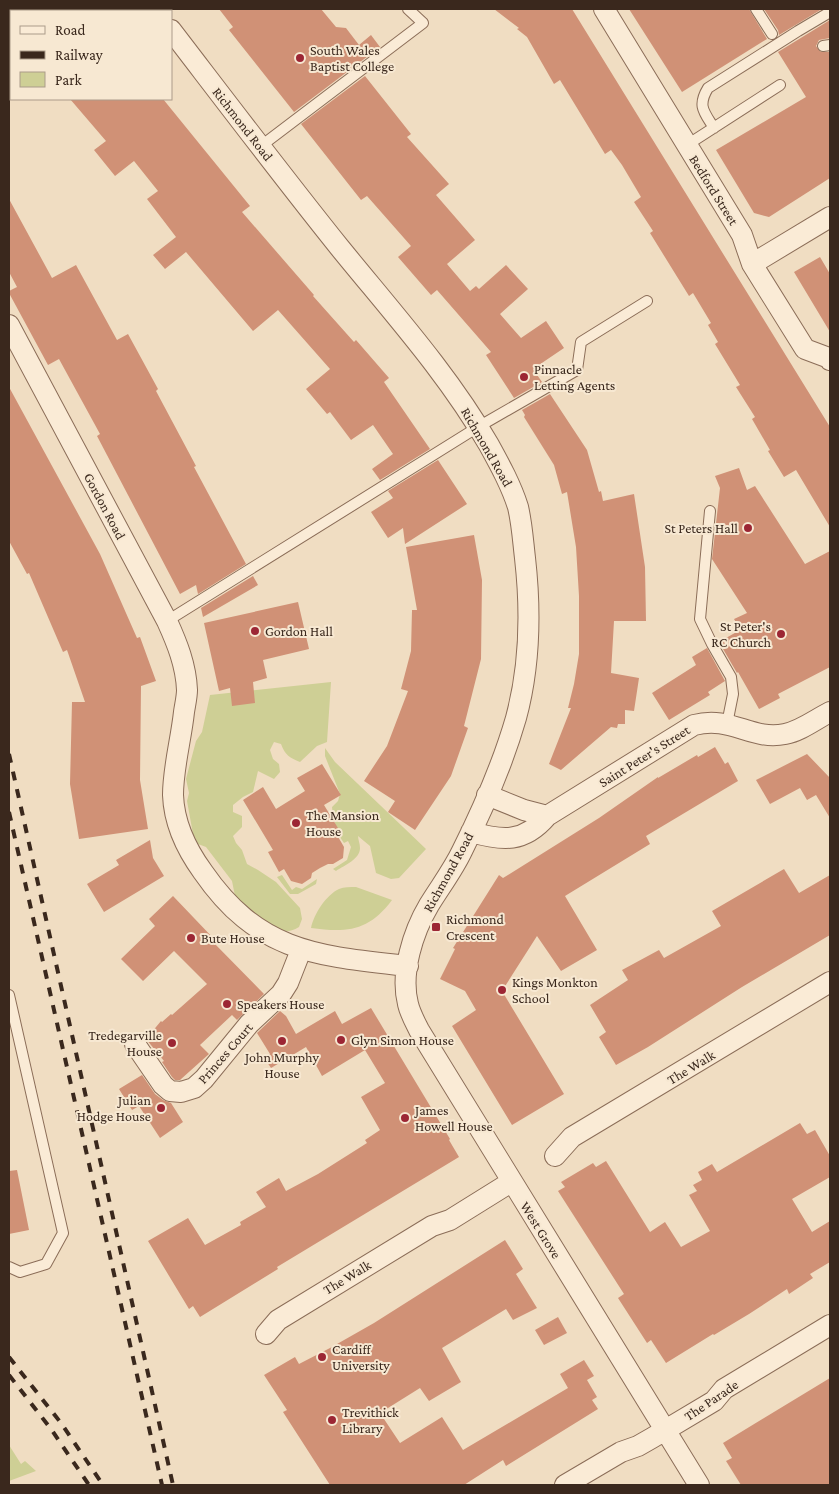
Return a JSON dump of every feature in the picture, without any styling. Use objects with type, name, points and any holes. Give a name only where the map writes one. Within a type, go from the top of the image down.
[{"type":"street","name":"Bedford Street","points":[[604,9],[742,235],[752,264],[805,349],[830,360]]},
{"type":"street","name":"Richmond Road","points":[[172,31],[315,216],[441,373],[478,427],[510,483],[518,509],[528,584],[528,644],[524,678],[516,717],[487,796],[471,832],[461,853],[422,917],[408,966]]},
{"type":"street","points":[[752,264],[830,217]]},
{"type":"street","name":"Gordon Road","points":[[9,325],[167,621],[181,656],[187,692],[173,797],[175,813],[187,847],[210,882],[224,900],[237,912],[276,940],[301,950]]},
{"type":"street","name":"Saint Peter's Street","points":[[471,832],[498,839],[527,833],[538,826],[547,816],[694,725],[704,722],[727,724],[757,734],[771,736],[795,731],[830,712]]},
{"type":"street","points":[[487,796],[524,810],[547,816]]},
{"type":"street","points":[[301,950],[408,966]]},
{"type":"street","name":"Princes Court","points":[[135,1044],[163,1085],[170,1091],[181,1092],[194,1088],[204,1079],[249,1024],[281,994],[288,983],[301,950]]},
{"type":"street","name":"West Grove","points":[[408,966],[406,990],[407,1002],[412,1016],[511,1182],[699,1485]]},
{"type":"street","name":"The Walk","points":[[555,1156],[572,1137],[830,982]]},
{"type":"street","name":"The Walk","points":[[266,1334],[278,1320],[432,1226],[450,1220],[511,1182]]},
{"type":"street","name":"The Parade","points":[[565,1485],[621,1452],[638,1446],[665,1430],[714,1400],[724,1389],[830,1325]]},
{"type":"lane","points":[[261,146],[423,23],[408,9]]},
{"type":"lane","points":[[756,9],[772,34]]},
{"type":"lane","points":[[714,128],[702,105],[702,99],[708,88],[830,12]]},
{"type":"lane","points":[[687,146],[780,85]]},
{"type":"lane","points":[[167,621],[478,427],[577,370],[581,342],[647,301]]},
{"type":"lane","points":[[710,511],[700,619],[731,677],[733,694],[727,724]]},
{"type":"lane","points":[[9,995],[63,1233],[46,1264],[20,1272],[9,1267]]},
{"type":"green space","points":[[331,682],[327,742],[317,746],[300,762],[288,756],[281,744],[274,742],[270,750],[273,759],[279,764],[280,772],[274,779],[258,771],[253,792],[233,805],[233,812],[242,816],[242,827],[233,836],[242,850],[247,864],[276,882],[300,908],[302,919],[299,927],[290,931],[282,931],[265,925],[236,901],[232,881],[206,847],[198,844],[193,834],[187,801],[189,793],[186,779],[196,741],[202,732],[210,695]]},
{"type":"green space","points":[[325,748],[335,762],[426,849],[399,878],[391,879],[376,873],[370,846],[358,836],[360,848],[358,855],[336,871],[333,869],[347,860],[351,847],[348,841],[344,843],[342,840],[334,821],[332,807],[338,801],[340,794],[325,756]]},
{"type":"green space","points":[[282,875],[292,890],[296,887],[302,889],[317,879],[316,884],[298,894],[290,894],[277,877]]},
{"type":"green space","points":[[356,887],[392,900],[375,918],[366,924],[346,930],[311,928],[325,900],[341,888]]},
{"type":"green space","points":[[9,1445],[21,1464],[25,1461],[36,1471],[9,1481]]},
{"type":"building","name":"South Wales Baptist College","points":[[219,9],[321,9],[336,27],[346,28],[359,45],[371,35],[380,47],[294,112],[229,30],[233,27]]},
{"type":"building","points":[[494,9],[572,9],[830,427],[830,527],[796,470],[784,477],[768,451],[770,450],[752,419],[755,417],[736,387],[740,385],[715,344],[718,342],[708,325],[711,323],[693,293],[689,296],[650,233],[653,231],[634,202],[641,197],[622,165],[611,150],[605,154],[560,80],[554,84],[527,37],[517,29],[519,28]]},
{"type":"building","points":[[629,9],[749,9],[767,39],[682,92]]},
{"type":"building","points":[[764,9],[822,9],[779,35],[778,30]]},
{"type":"building","points":[[830,20],[830,38],[819,40],[816,46],[821,52],[830,52],[830,178],[769,217],[754,213],[716,150],[806,97],[778,52]]},
{"type":"building","points":[[365,76],[411,134],[407,137],[449,184],[436,195],[475,240],[447,264],[470,291],[476,286],[479,289],[506,265],[528,289],[500,314],[521,338],[546,321],[564,348],[533,369],[542,382],[514,398],[486,355],[491,352],[437,290],[431,295],[398,257],[411,246],[367,196],[361,200],[301,124]]},
{"type":"building","points":[[71,100],[164,100],[250,206],[242,212],[313,296],[354,342],[356,340],[389,378],[384,382],[430,449],[380,480],[372,469],[393,454],[373,425],[351,440],[330,412],[327,414],[306,389],[330,369],[278,310],[253,331],[186,252],[165,269],[153,255],[176,237],[147,199],[158,191],[134,161],[115,176],[94,150],[106,141]]},
{"type":"building","points":[[9,199],[52,278],[76,265],[117,340],[128,334],[158,389],[156,391],[196,466],[194,467],[246,564],[198,594],[196,585],[180,594],[97,436],[100,434],[59,359],[48,365],[9,293],[9,291],[17,287],[9,272]]},
{"type":"building","points":[[820,257],[830,274],[830,332],[794,272]]},
{"type":"building","points":[[9,387],[100,554],[137,638],[140,637],[156,681],[141,686],[140,780],[148,829],[79,839],[70,784],[72,702],[85,702],[67,650],[63,652],[29,573],[27,574],[9,541]]},
{"type":"building","points":[[550,394],[587,450],[603,501],[634,494],[645,567],[646,621],[614,621],[611,673],[639,678],[634,711],[625,710],[625,724],[618,724],[617,728],[611,727],[561,770],[549,764],[571,708],[568,708],[579,654],[579,596],[576,547],[567,492],[562,494],[554,465],[524,417],[525,415],[522,410]]},
{"type":"building","points":[[438,460],[467,504],[405,544],[403,528],[388,538],[371,512],[393,498],[388,491]]},
{"type":"building","points":[[739,468],[747,490],[755,486],[805,564],[830,551],[830,667],[778,694],[780,698],[759,709],[719,642],[740,630],[734,619],[747,613],[712,559],[720,488],[715,476]]},
{"type":"building","points":[[474,535],[482,580],[481,659],[464,726],[468,728],[451,776],[415,830],[388,812],[395,801],[364,781],[387,746],[408,691],[401,689],[411,651],[412,610],[417,610],[406,547]]},
{"type":"building","points":[[253,576],[258,585],[203,617],[201,608]]},
{"type":"building","name":"Gordon Hall","points":[[298,602],[309,649],[263,660],[267,678],[253,682],[255,703],[232,706],[230,688],[219,691],[204,623]]},
{"type":"building","points":[[707,648],[725,681],[708,692],[710,695],[669,720],[652,693],[696,665],[692,657]]},
{"type":"building","points":[[715,747],[725,764],[728,762],[738,781],[646,836],[650,844],[565,896],[597,950],[561,971],[537,936],[502,991],[564,1094],[512,1125],[452,1026],[476,1010],[465,991],[440,979],[455,949],[453,948],[499,875],[503,878],[599,818],[658,777]]},
{"type":"building","points":[[807,754],[830,778],[830,818],[816,795],[807,800],[800,788],[770,804],[756,780]]},
{"type":"building","name":"The Mansion House","points":[[322,764],[341,795],[324,805],[341,833],[337,835],[344,847],[343,858],[312,873],[311,878],[302,884],[291,881],[284,869],[279,872],[268,852],[273,850],[243,800],[263,787],[276,809],[305,791],[297,778]]},
{"type":"building","points":[[150,840],[153,858],[164,876],[104,912],[87,884],[119,865],[116,860]]},
{"type":"building","points":[[784,869],[799,893],[830,875],[830,935],[616,1065],[599,1037],[606,1032],[590,1005],[628,980],[622,970],[659,950],[664,958],[721,926],[712,911]]},
{"type":"building","points":[[173,896],[215,940],[213,942],[264,994],[237,1020],[232,1015],[200,1045],[209,1054],[180,1080],[175,1080],[172,1077],[162,1062],[164,1061],[146,1039],[161,1021],[172,1015],[207,984],[174,951],[143,981],[121,959],[155,926],[149,919]]},
{"type":"building","points":[[371,1008],[459,1157],[277,1267],[278,1269],[200,1317],[193,1306],[189,1309],[148,1241],[188,1218],[205,1245],[241,1225],[240,1222],[266,1207],[256,1192],[279,1178],[286,1191],[318,1174],[367,1143],[365,1140],[380,1130],[361,1097],[385,1083],[365,1050],[322,1076],[306,1047],[271,1068],[265,1059],[270,1054],[257,1033],[280,1011],[286,1016],[296,1034],[335,1011],[342,1024]]},
{"type":"building","name":"Julian Hodge House","points":[[142,1075],[155,1094],[171,1103],[183,1122],[160,1138],[139,1106],[132,1110],[119,1089]]},
{"type":"building","points":[[800,1123],[807,1134],[815,1130],[830,1156],[830,1177],[792,1199],[812,1232],[830,1221],[830,1262],[810,1274],[813,1278],[789,1294],[787,1289],[749,1314],[666,1363],[651,1340],[647,1343],[618,1298],[624,1294],[558,1191],[565,1187],[561,1182],[593,1163],[596,1167],[606,1161],[650,1232],[665,1222],[681,1247],[710,1231],[689,1195],[697,1191],[693,1185],[702,1180],[698,1172],[712,1164],[717,1172]]},
{"type":"building","points":[[17,1170],[29,1230],[9,1234],[9,1171]]},
{"type":"building","points":[[505,1240],[523,1269],[516,1274],[537,1308],[513,1320],[506,1309],[442,1348],[461,1382],[429,1401],[420,1388],[380,1413],[400,1443],[442,1417],[463,1450],[568,1388],[560,1374],[584,1360],[594,1376],[587,1380],[597,1397],[592,1400],[598,1409],[506,1466],[503,1460],[464,1485],[330,1485],[283,1412],[287,1410],[264,1375],[295,1357],[299,1364],[330,1348],[374,1323]]},
{"type":"building","points":[[558,1317],[567,1333],[544,1345],[535,1330]]},
{"type":"building","points":[[830,1378],[830,1485],[741,1485],[726,1461],[732,1458],[723,1443]]},
{"type":"railway","points":[[9,754],[173,1485]]},
{"type":"railway","points":[[9,812],[162,1485]]},
{"type":"railway","points":[[9,1357],[61,1423],[103,1485]]},
{"type":"railway","points":[[9,1375],[51,1429],[89,1485]]},
{"type":"place","name":"South Wales Baptist College","points":[[300,58]]},
{"type":"place","name":"Pinnacle Letting Agents","points":[[524,377]]},
{"type":"place","name":"St Peters Hall","points":[[748,528]]},
{"type":"place","name":"Gordon Hall","points":[[255,631]]},
{"type":"place","name":"St Peter's RC Church","points":[[781,634]]},
{"type":"place","name":"The Mansion House","points":[[296,823]]},
{"type":"place","name":"Richmond Crescent","points":[[436,927]]},
{"type":"place","name":"Bute House","points":[[191,938]]},
{"type":"place","name":"Kings Monkton School","points":[[502,990]]},
{"type":"place","name":"Speakers House","points":[[227,1004]]},
{"type":"place","name":"Glyn Simon House","points":[[341,1040]]},
{"type":"place","name":"John Murphy House","points":[[282,1041]]},
{"type":"place","name":"Tredegarville House","points":[[172,1043]]},
{"type":"place","name":"Julian Hodge House","points":[[161,1108]]},
{"type":"place","name":"James Howell House","points":[[405,1118]]},
{"type":"place","name":"Cardiff University","points":[[322,1357]]},
{"type":"place","name":"Trevithick Library","points":[[332,1420]]}]
